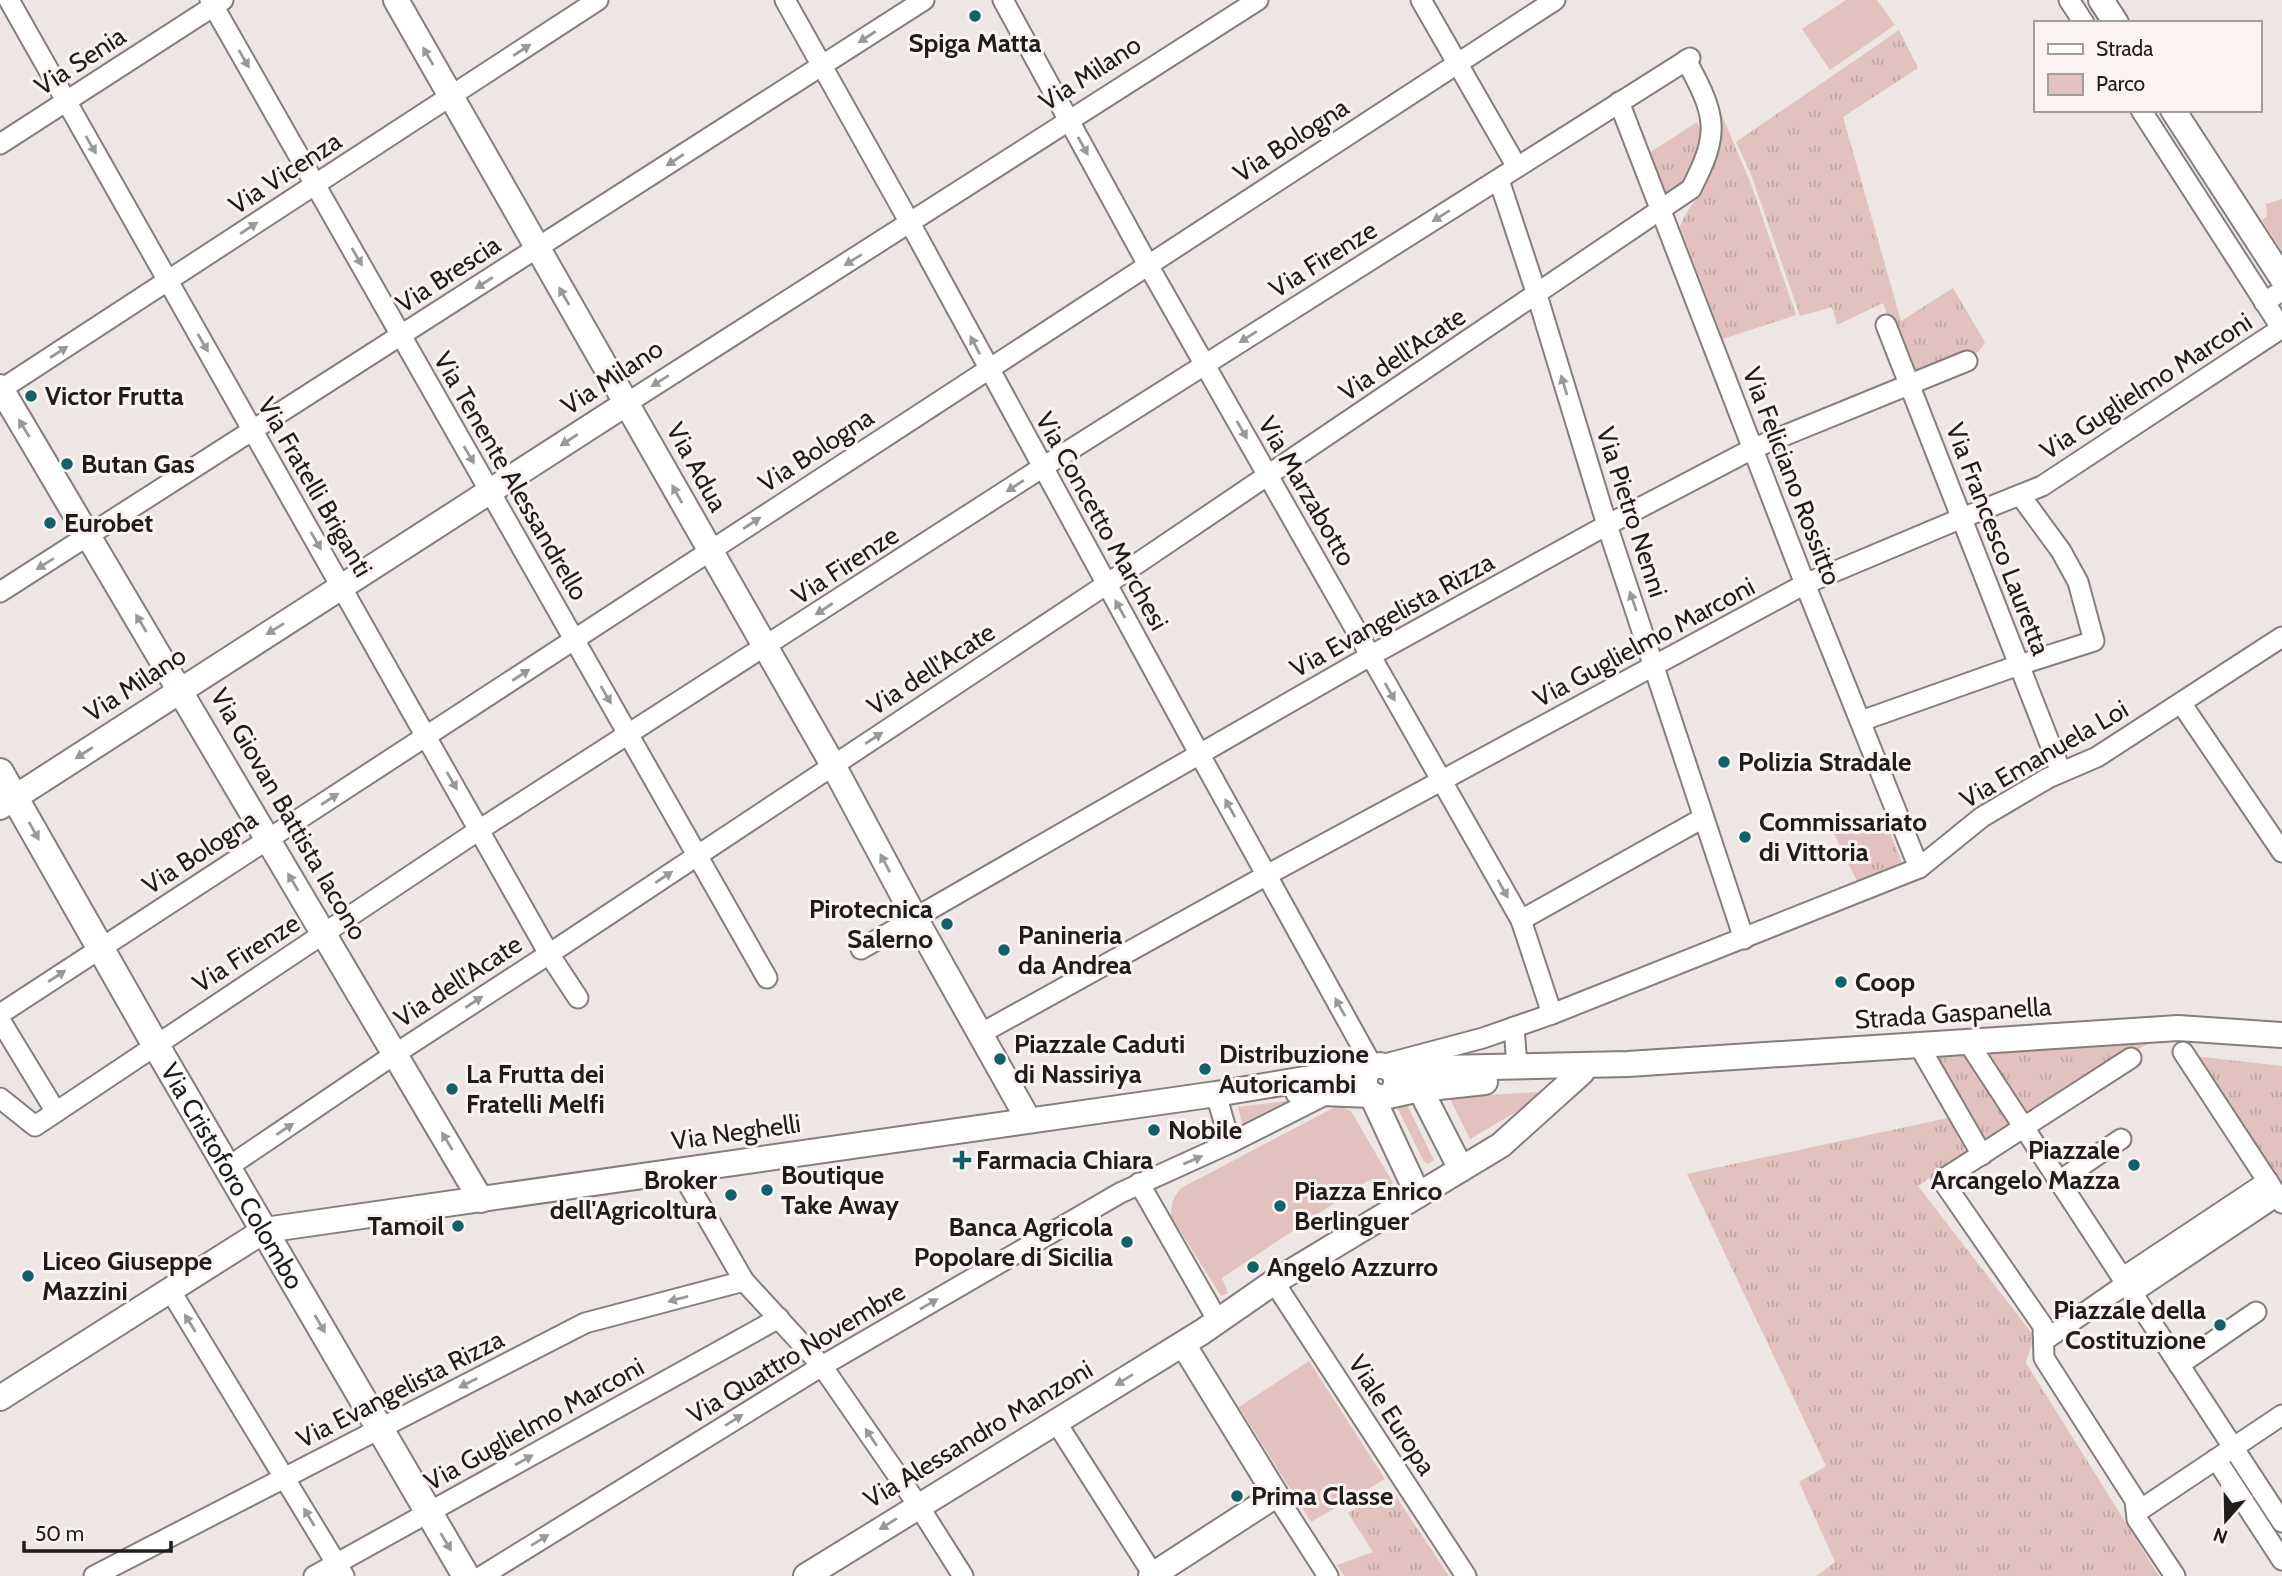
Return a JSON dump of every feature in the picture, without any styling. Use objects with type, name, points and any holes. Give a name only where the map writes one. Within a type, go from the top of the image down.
[{"type":"main road","name":"Via Cristoforo Colombo","points":[[0,772],[8,803],[99,948],[466,1576]]},
{"type":"street","name":"Via Fratelli Briganti","points":[[9,0],[549,954],[578,998]]},
{"type":"street","name":"Via Adua","points":[[397,0],[833,765],[1028,1119]]},
{"type":"street","name":"Via Vicenza","points":[[0,388],[598,0]]},
{"type":"street","name":"Via Concetto Marchesi","points":[[785,0],[1381,1079]]},
{"type":"street","name":"Via Brescia","points":[[0,592],[924,0]]},
{"type":"street","name":"Via Marzabotto","points":[[1003,0],[1204,365],[1521,920],[1552,1014]]},
{"type":"street","name":"Via Milano","points":[[8,803],[180,689],[1258,0]]},
{"type":"street","points":[[1421,0],[1517,167]]},
{"type":"street","name":"Via Bologna","points":[[0,1014],[1555,0]]},
{"type":"street","points":[[2069,0],[2083,21]]},
{"type":"street","points":[[2101,0],[2115,21]]},
{"type":"street","name":"Via Senia","points":[[0,144],[216,2]]},
{"type":"street","name":"Via Tenente Alessandrello","points":[[216,2],[315,184],[767,978]]},
{"type":"street","name":"Via Firenze","points":[[0,1098],[35,1126],[479,830],[1043,467],[1688,59]]},
{"type":"street","name":"Via dell'Acate","points":[[228,1167],[1107,584],[1661,212],[1691,189],[1707,158],[1712,123],[1705,95],[1688,59]]},
{"type":"street","name":"Via Feliciano Rossitto","points":[[1619,102],[1805,584],[1919,868]]},
{"type":"street","points":[[2142,112],[2282,328]]},
{"type":"street","points":[[2174,112],[2282,278]]},
{"type":"street","name":"Via Pietro Nenni","points":[[1499,180],[1607,525],[1744,939]]},
{"type":"street","points":[[2264,302],[2282,291]]},
{"type":"street","name":"Via Francesco Lauretta","points":[[1886,325],[2061,772]]},
{"type":"street","name":"Via Guglielmo Marconi","points":[[979,1034],[1805,584],[2042,486],[2282,328]]},
{"type":"street","name":"Via Evangelista Rizza","points":[[861,949],[1370,656],[1607,525],[1754,448],[1967,361]]},
{"type":"street","name":"Via Giovan Battista Iacono","points":[[0,388],[481,1200]]},
{"type":"street","points":[[1861,721],[2094,641],[2078,582],[2061,551],[2020,495]]},
{"type":"street","name":"Via Emanuela Loi","points":[[1381,1079],[1744,939],[1919,868],[1982,817],[2061,772],[2097,757],[2282,637]]},
{"type":"street","points":[[2181,703],[2282,852]]},
{"type":"street","points":[[1521,920],[1703,818]]},
{"type":"street","points":[[0,1020],[56,1112]]},
{"type":"street","points":[[1514,1027],[1517,1067]]},
{"type":"street","name":"Strada Gaspanella","points":[[1381,1079],[1517,1067],[1628,1064],[2178,1027],[2282,1035]]},
{"type":"street","points":[[1968,1042],[2230,1442],[2279,1511]]},
{"type":"street","points":[[1918,1044],[1982,1155]]},
{"type":"street","points":[[2045,1340],[2127,1285],[2276,1193],[2183,1052]]},
{"type":"street","points":[[2131,1058],[1942,1180],[2043,1326],[2044,1358],[2135,1500],[2137,1519],[2175,1576]]},
{"type":"street","name":"Strada Gaspanella","points":[[1381,1079],[1420,1088],[1582,1072],[1628,1064]]},
{"type":"street","name":"Via Alessandro Manzoni","points":[[806,1576],[1182,1344],[1274,1282],[1501,1145],[1582,1072]]},
{"type":"street","points":[[1216,1094],[1330,1093],[1381,1079]]},
{"type":"street","points":[[1216,1094],[1381,1079]]},
{"type":"street","points":[[1381,1079],[1419,1195]]},
{"type":"street","points":[[1420,1088],[1461,1169]]},
{"type":"street","name":"Via Quattro Novembre","points":[[482,1576],[822,1366],[1139,1183],[1230,1143],[1330,1093]]},
{"type":"street","points":[[1216,1094],[1230,1143]]},
{"type":"street","name":"Via Neghelli","points":[[265,1230],[1216,1094]]},
{"type":"street","points":[[2059,1181],[2121,1139]]},
{"type":"street","points":[[680,1170],[744,1282],[822,1366],[918,1505],[963,1576]]},
{"type":"street","points":[[1139,1183],[1218,1321]]},
{"type":"street","points":[[0,1398],[265,1230]]},
{"type":"street","name":"Via Evangelista Rizza","points":[[93,1576],[585,1323],[744,1282]]},
{"type":"street","name":"Viale Europa","points":[[1274,1282],[1466,1576]]},
{"type":"street","points":[[170,1290],[340,1570]]},
{"type":"street","points":[[2179,1364],[2256,1311]]},
{"type":"street","name":"Via Guglielmo Marconi","points":[[314,1576],[340,1570],[428,1512],[779,1318]]},
{"type":"street","points":[[1182,1344],[1328,1576]]},
{"type":"street","points":[[2137,1512],[2216,1459],[2230,1442],[2282,1399]]},
{"type":"street","points":[[2230,1442],[2282,1415]]},
{"type":"street","points":[[1056,1422],[1153,1576],[1276,1494]]},
{"type":"street","points":[[2216,1459],[2282,1560]]},
{"type":"green space","points":[[1846,0],[1877,0],[1895,25],[1830,70],[1802,29]]},
{"type":"green space","points":[[1899,30],[1918,68],[1843,117],[1901,321],[1953,288],[1985,342],[1973,356],[1964,361],[1912,380],[1883,303],[1837,325],[1832,307],[1800,316],[1751,174],[1736,142]]},
{"type":"green space","points":[[1715,99],[1751,184],[1796,315],[1723,339],[1680,227],[1706,185],[1714,164],[1717,132]]},
{"type":"green space","points":[[1697,122],[1703,134],[1703,144],[1678,195],[1669,198],[1661,189],[1651,152]]},
{"type":"green space","points":[[2282,199],[2282,251],[2262,220],[2267,216],[2266,204]]},
{"type":"green space","points":[[1882,814],[1902,862],[1857,881],[1834,834]]},
{"type":"green space","points":[[2161,1035],[1982,1150],[1924,1048]]},
{"type":"green space","points":[[2194,1056],[2282,1066],[2282,1189]]},
{"type":"green space","points":[[1541,1092],[1521,1109],[1470,1139],[1449,1097]]},
{"type":"green space","points":[[1293,1100],[1243,1127],[1238,1107]]},
{"type":"green space","points":[[1402,1102],[1407,1105],[1434,1160],[1428,1164],[1424,1162],[1396,1105]]},
{"type":"green space","points":[[1339,1105],[1351,1111],[1393,1183],[1378,1192],[1369,1180],[1222,1278],[1228,1293],[1221,1296],[1171,1216],[1176,1195],[1181,1188]]},
{"type":"green space","points":[[1948,1118],[1966,1152],[1918,1186],[2034,1336],[2026,1363],[2159,1576],[1816,1576],[1835,1562],[1799,1482],[1826,1466],[1687,1174]]},
{"type":"green space","points":[[1309,1361],[1385,1479],[1311,1522],[1239,1407]]},
{"type":"green space","points":[[1391,1489],[1449,1576],[1344,1576],[1337,1565],[1373,1552],[1348,1513]]},
{"type":"place","name":"Spiga Matta","points":[[975,16]]},
{"type":"place","name":"Victor Frutta","points":[[31,396]]},
{"type":"place","name":"Butan Gas","points":[[67,464]]},
{"type":"place","name":"Eurobet","points":[[50,523]]},
{"type":"place","name":"Polizia Stradale","points":[[1724,762]]},
{"type":"place","name":"Commissariato di Vittoria","points":[[1745,837]]},
{"type":"place","name":"Pirotecnica Salerno","points":[[947,924]]},
{"type":"place","name":"Panineria da Andrea","points":[[1004,950]]},
{"type":"place","name":"Coop","points":[[1841,982]]},
{"type":"place","name":"Piazzale Caduti di Nassiriya","points":[[1000,1059]]},
{"type":"place","name":"Distribuzione Autoricambi","points":[[1205,1069]]},
{"type":"place","name":"La Frutta dei Fratelli Melfi","points":[[452,1089]]},
{"type":"place","name":"Nobile","points":[[1154,1130]]},
{"type":"place","name":"Farmacia Chiara","points":[[962,1160]]},
{"type":"place","name":"Piazzale Arcangelo Mazza","points":[[2134,1165]]},
{"type":"place","name":"Boutique Take Away","points":[[767,1190]]},
{"type":"place","name":"Broker dell'Agricoltura","points":[[731,1195]]},
{"type":"place","name":"Piazza Enrico Berlinguer","points":[[1280,1206]]},
{"type":"place","name":"Tamoil","points":[[458,1226]]},
{"type":"place","name":"Banca Agricola Popolare di Sicilia","points":[[1127,1242]]},
{"type":"place","name":"Angelo Azzurro","points":[[1253,1267]]},
{"type":"place","name":"Liceo Giuseppe Mazzini","points":[[28,1276]]},
{"type":"place","name":"Piazzale della Costituzione","points":[[2220,1325]]},
{"type":"place","name":"Prima Classe","points":[[1237,1496]]}]
